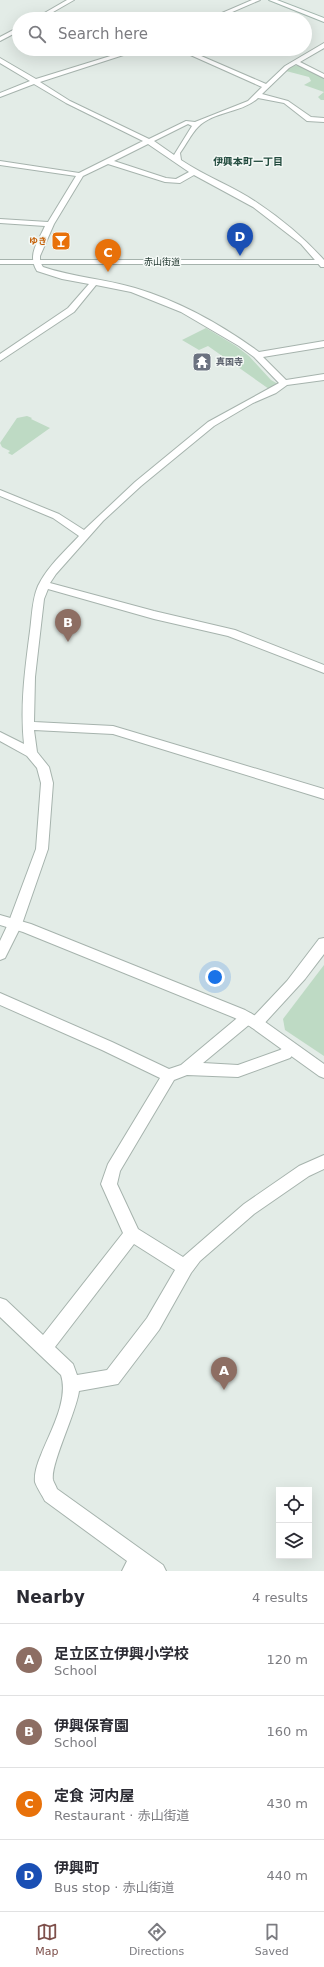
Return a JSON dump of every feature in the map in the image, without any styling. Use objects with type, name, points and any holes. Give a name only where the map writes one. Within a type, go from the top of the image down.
[{"type":"street","points":[[50,12],[71,0]]},
{"type":"street","points":[[228,12],[257,0]]},
{"type":"street","points":[[272,0],[303,12]]},
{"type":"street","points":[[312,15],[324,20]]},
{"type":"street","points":[[0,39],[12,33]]},
{"type":"street","points":[[312,52],[324,45]]},
{"type":"street","points":[[0,95],[34,82],[117,56]]},
{"type":"street","points":[[196,56],[266,86]]},
{"type":"street","points":[[178,161],[177,153],[196,125],[206,118],[250,102],[258,96],[266,86],[306,56]]},
{"type":"street","points":[[0,60],[68,102],[150,142],[194,172],[262,209],[304,242],[323,263]]},
{"type":"street","points":[[296,62],[324,76]]},
{"type":"street","points":[[258,96],[284,101],[300,116],[312,120],[324,120]]},
{"type":"street","points":[[196,125],[188,122],[162,134],[150,142],[80,175],[50,224],[36,256],[36,262],[40,269],[65,277],[132,290],[184,310],[242,344],[257,355],[284,383]]},
{"type":"street","points":[[106,162],[165,180],[177,181],[194,172]]},
{"type":"street","points":[[0,164],[80,175]]},
{"type":"street","points":[[0,221],[50,224]]},
{"type":"street","name":"赤山街道","points":[[0,262],[323,263]]},
{"type":"street","points":[[0,358],[71,310],[94,283]]},
{"type":"street","points":[[257,355],[324,344]]},
{"type":"street","points":[[31,753],[28,726],[29,677],[39,599],[44,585],[52,572],[84,535],[138,484],[211,424],[250,401],[273,391],[284,383],[324,377]]},
{"type":"street","points":[[0,493],[56,516],[84,535]]},
{"type":"street","points":[[44,585],[154,615],[230,633],[324,668]]},
{"type":"street","points":[[28,726],[113,730],[324,794]]},
{"type":"street","points":[[0,736],[31,753],[43,767],[47,783],[42,849],[15,924],[0,954]]},
{"type":"street","points":[[0,920],[15,924],[251,1020],[324,1072]]},
{"type":"street","points":[[185,1267],[132,1234],[109,1184],[113,1169],[169,1076],[186,1070],[251,1020],[268,1011],[306,968],[324,943]]},
{"type":"street","points":[[0,999],[169,1076]]},
{"type":"street","points":[[186,1070],[238,1071],[285,1054],[291,1049]]},
{"type":"street","points":[[72,1384],[112,1378],[153,1324],[185,1267],[194,1256],[249,1209],[304,1170],[324,1162]]},
{"type":"street","points":[[44,1347],[132,1234]]},
{"type":"street","points":[[0,1306],[67,1370],[72,1384],[69,1404],[46,1465],[44,1481],[51,1495],[135,1565],[157,1571]]},
{"type":"green space","points":[[293,65],[299,66],[324,78],[324,92],[304,85],[311,81],[309,77],[286,71]]},
{"type":"green space","points":[[324,92],[324,100],[321,100],[318,97]]},
{"type":"green space","points":[[206,328],[236,346],[249,356],[271,380],[278,384],[269,389],[208,346],[199,350],[182,340]]},
{"type":"green space","points":[[27,416],[50,428],[12,455],[8,453],[10,451],[2,447],[0,443],[17,418]]},
{"type":"green space","points":[[324,965],[324,1056],[285,1030],[283,1019]]},
{"type":"place","name":"ゆき","points":[[61,241]]},
{"type":"place","name":"伊興町","points":[[240,256]]},
{"type":"place","name":"定食 河内屋","points":[[108,272]]},
{"type":"place","name":"真国寺","points":[[202,362]]},
{"type":"place","name":"伊興保育園","points":[[68,642]]},
{"type":"place","name":"足立区立伊興小学校","points":[[224,1390]]},
{"type":"district","name":"伊興本町一丁目","points":[[248,161]]}]
